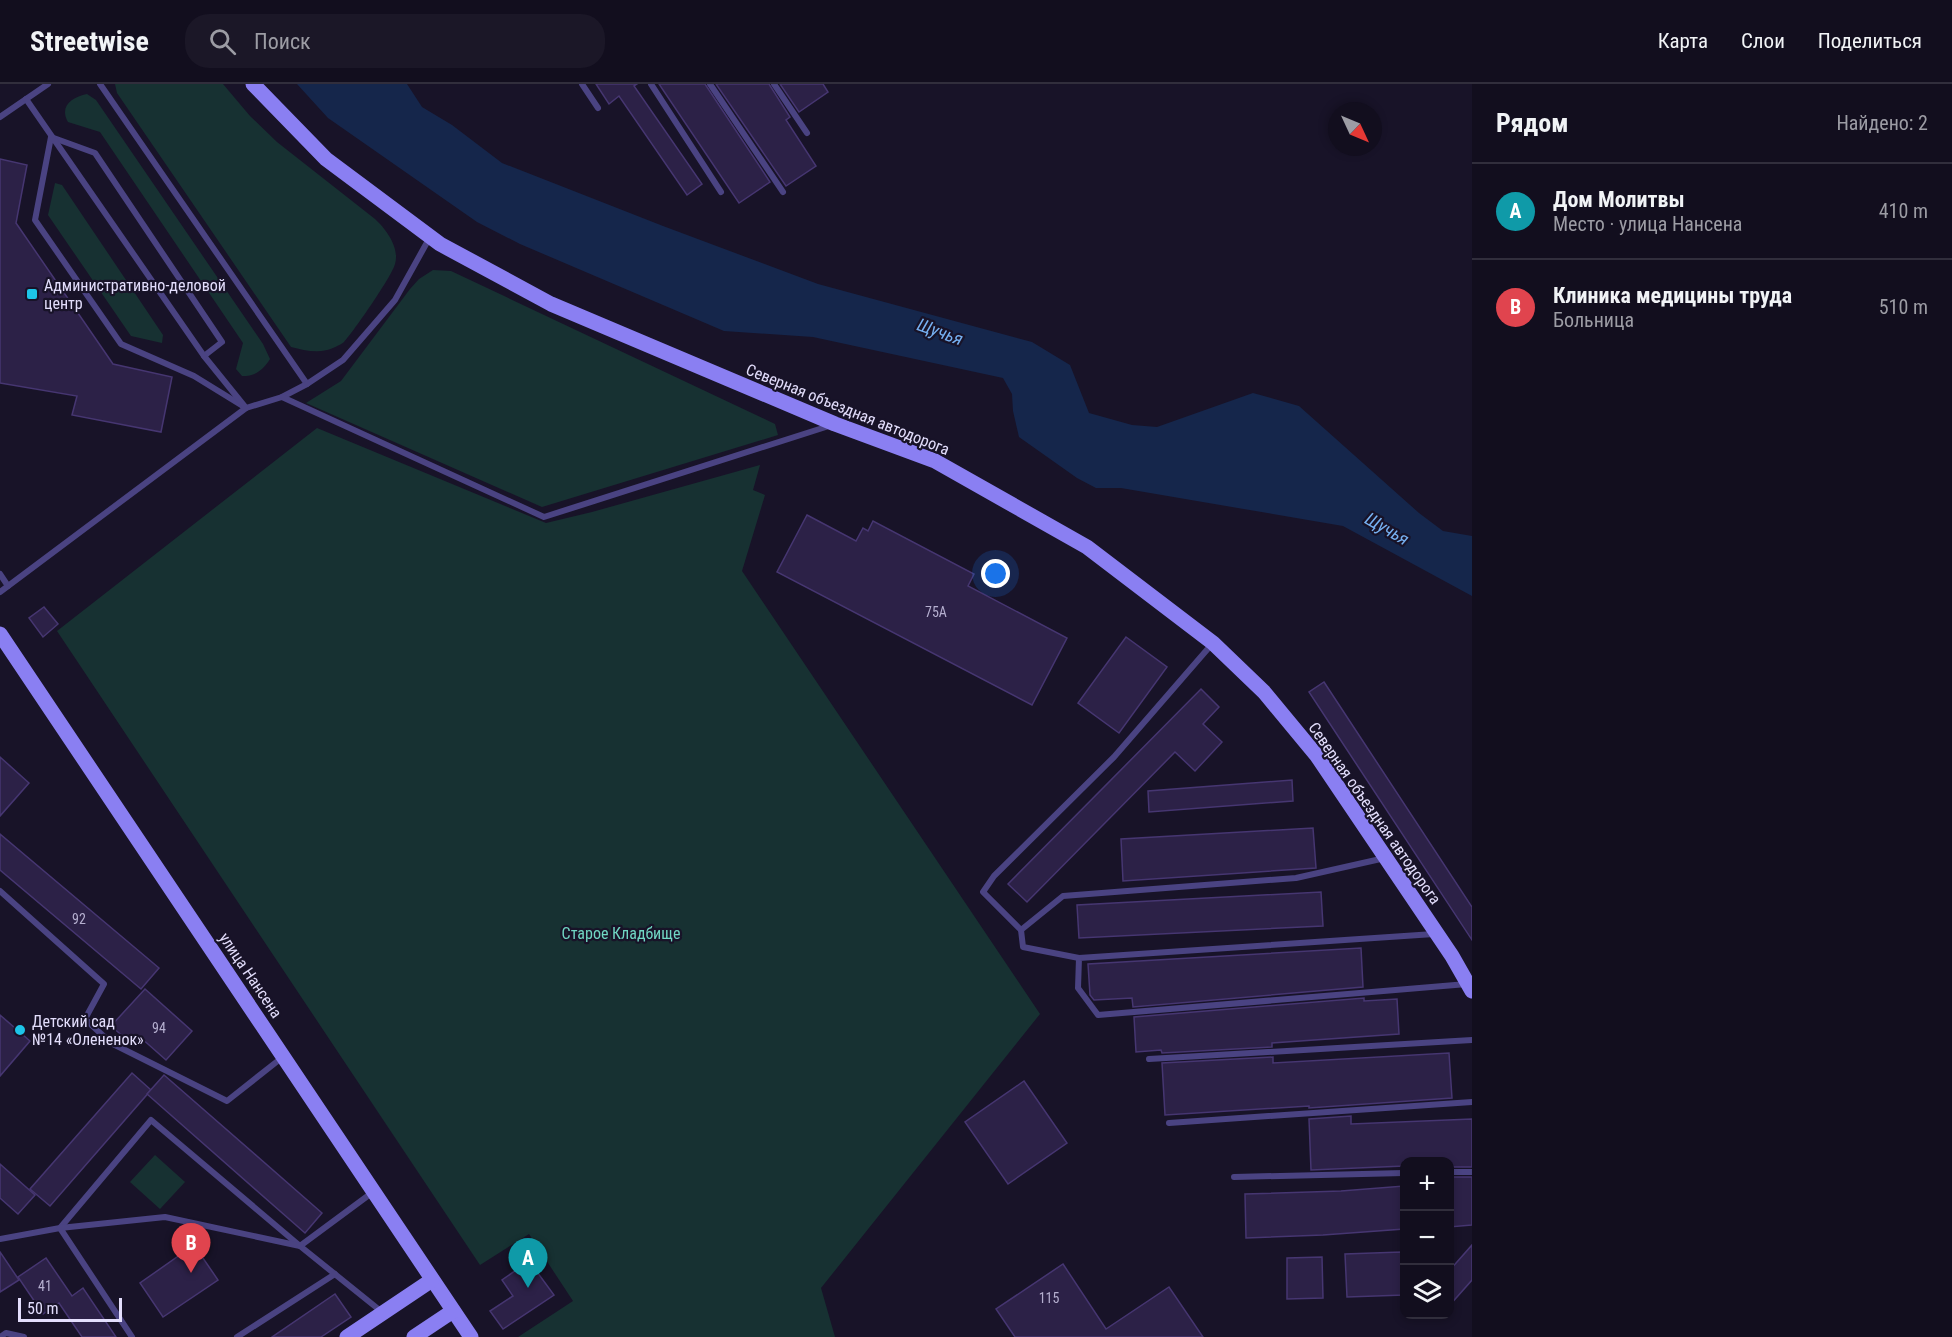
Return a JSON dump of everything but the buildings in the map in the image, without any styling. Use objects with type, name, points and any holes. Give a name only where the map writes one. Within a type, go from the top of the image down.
[{"type":"street","name":"Северная объездная автодорога","points":[[253,84],[326,159],[440,244],[551,304],[835,424],[935,461],[1087,547],[1213,643],[1264,692],[1317,756],[1470,987]]},
{"type":"street","name":"улица Нансена","points":[[0,634],[471,1337]]},
{"type":"street","points":[[347,1337],[432,1280]]},
{"type":"street","points":[[414,1337],[453,1311]]},
{"type":"lane","points":[[0,117],[48,84]]},
{"type":"lane","points":[[100,84],[307,384]]},
{"type":"lane","points":[[582,84],[598,108]]},
{"type":"lane","points":[[651,84],[721,192]]},
{"type":"lane","points":[[710,84],[783,192]]},
{"type":"lane","points":[[774,84],[807,133]]},
{"type":"lane","points":[[26,99],[204,356],[246,408]]},
{"type":"lane","points":[[51,137],[95,153],[222,342],[204,356]]},
{"type":"lane","points":[[51,137],[35,220],[121,344],[194,376],[246,408]]},
{"type":"lane","points":[[0,592],[246,408],[282,398],[343,360],[395,300],[430,236]]},
{"type":"lane","points":[[282,398],[544,517],[835,424]]},
{"type":"lane","points":[[0,574],[8,586]]},
{"type":"lane","points":[[1213,643],[1114,757],[994,876],[983,892],[1022,930],[1023,947],[1079,958],[1436,933]]},
{"type":"lane","points":[[1022,930],[1063,896],[1296,878],[1385,858]]},
{"type":"lane","points":[[0,891],[104,984],[85,1019],[111,1043],[227,1101],[284,1056]]},
{"type":"lane","points":[[1079,958],[1078,988],[1098,1015],[1470,987]]},
{"type":"lane","points":[[1149,1059],[1472,1040]]},
{"type":"lane","points":[[1169,1123],[1472,1102]]},
{"type":"lane","points":[[60,1228],[151,1120],[383,1313]]},
{"type":"lane","points":[[1454,1172],[1472,1172]]},
{"type":"lane","points":[[1234,1178],[1400,1173]]},
{"type":"lane","points":[[0,1239],[60,1228],[165,1217],[300,1246],[374,1191]]},
{"type":"lane","points":[[60,1228],[132,1337]]},
{"type":"lane","points":[[237,1337],[335,1274]]},
{"type":"lane","points":[[0,1337],[6,1333],[24,1337]]},
{"type":"green space","points":[[115,84],[223,84],[250,116],[277,142],[379,223],[394,245],[395,264],[372,303],[344,342],[322,351],[291,347],[117,93]]},
{"type":"green space","points":[[87,94],[96,100],[263,344],[270,359],[259,372],[242,376],[236,369],[243,343],[100,132],[68,122],[65,111],[68,103],[76,97]]},
{"type":"green space","points":[[55,183],[62,185],[163,335],[162,343],[131,336],[48,215]]},
{"type":"green space","points":[[433,270],[451,271],[775,424],[778,435],[542,507],[306,403],[341,381],[410,289],[419,279]]},
{"type":"green space","name":"Старое Кладбище","points":[[317,428],[546,523],[760,465],[753,490],[765,495],[742,571],[1040,1014],[821,1288],[835,1337],[518,1337],[573,1301],[529,1234],[480,1265],[57,631]]},
{"type":"green space","points":[[155,1155],[185,1182],[160,1209],[130,1182]]},
{"type":"water","name":"Щучья","points":[[297,84],[407,84],[422,107],[452,125],[502,163],[818,284],[1032,342],[1070,365],[1089,413],[1132,425],[1157,427],[1253,393],[1299,406],[1419,513],[1443,531],[1472,536],[1472,596],[1343,526],[1121,488],[1096,488],[1077,478],[1019,437],[1012,394],[1003,378],[813,337],[724,331],[520,244],[477,222],[328,118]]},
{"type":"place","name":"Административно-деловой центр","points":[[32,294]]},
{"type":"place","name":"Детский сад №14 «Олененок»","points":[[20,1030]]},
{"type":"place","name":"Клиника медицины труда","points":[[191,1273]]},
{"type":"place","name":"Дом Молитвы","points":[[528,1288]]}]
